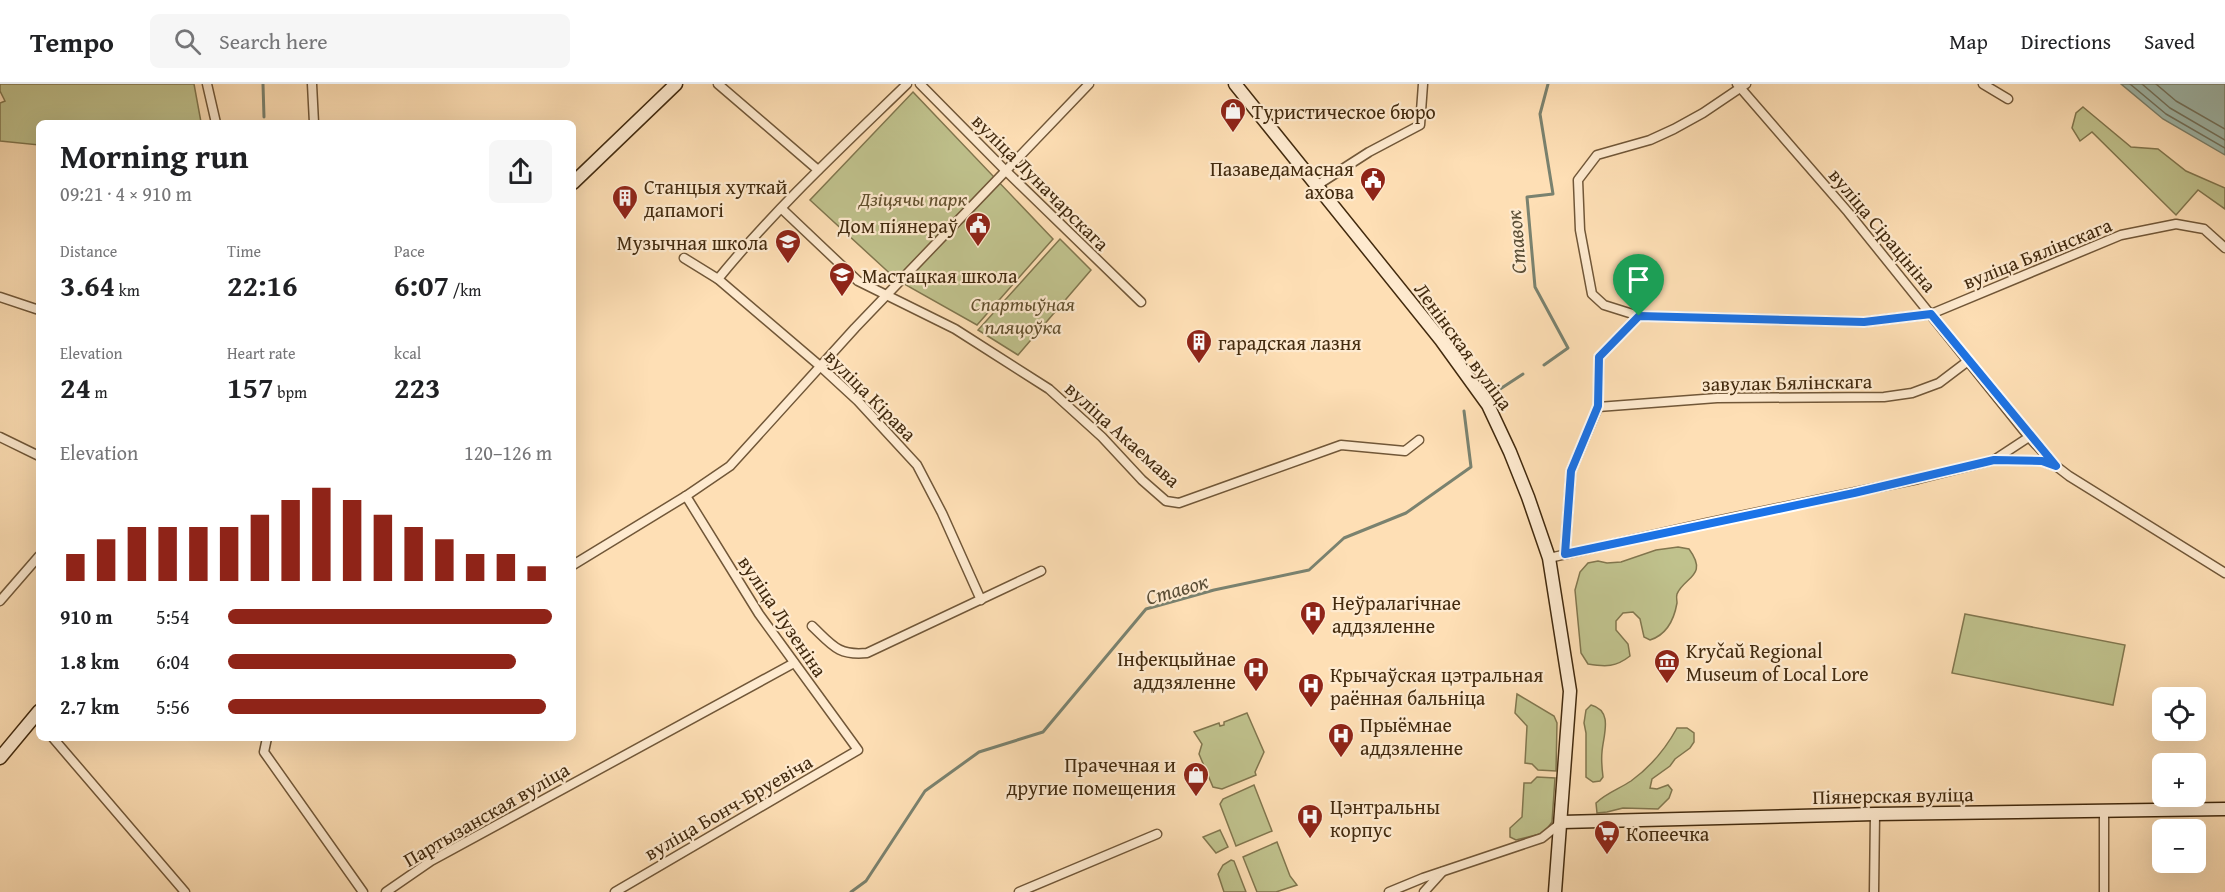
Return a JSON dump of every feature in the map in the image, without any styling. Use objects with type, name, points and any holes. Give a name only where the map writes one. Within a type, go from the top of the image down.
[{"type":"main road","points":[[576,180],[676,84]]},
{"type":"main road","name":"Ленінская вуліца","points":[[1235,84],[1441,340],[1488,405],[1510,452],[1549,558],[1570,691],[1555,892]]},
{"type":"main road","points":[[0,758],[36,718]]},
{"type":"main road","name":"Піянерская вуліца","points":[[1562,822],[1875,813],[2225,809]]},
{"type":"street","points":[[207,84],[215,120]]},
{"type":"street","points":[[312,84],[314,120]]},
{"type":"street","points":[[717,84],[818,170]]},
{"type":"street","points":[[718,279],[747,244],[818,170],[907,84]]},
{"type":"street","name":"вуліца Луначарскага","points":[[920,84],[1141,302]]},
{"type":"street","points":[[576,563],[687,496],[730,466],[820,366],[1089,84]]},
{"type":"street","points":[[1316,186],[1369,152],[1420,125],[1423,84]]},
{"type":"street","points":[[1983,84],[2008,99]]},
{"type":"street","name":"вуліца Бялінскага","points":[[1741,85],[1703,113],[1674,129],[1650,140],[1597,155],[1578,180],[1580,230],[1592,294],[1604,305],[1639,316],[1864,322],[1931,314],[2121,235],[2176,224],[2204,229],[2225,248]]},
{"type":"street","name":"вуліца Сірацініна","points":[[1741,85],[1848,212],[2029,437],[2056,466],[2225,573]]},
{"type":"street","name":"вуліца Акаемава","points":[[782,209],[858,281],[955,330],[1049,389],[1102,436],[1142,480],[1166,501],[1179,503],[1341,445],[1405,451],[1419,440]]},
{"type":"street","name":"вуліца Кірава","points":[[684,258],[718,279],[820,366],[858,401],[917,465],[942,513],[981,600]]},
{"type":"street","points":[[0,297],[36,309]]},
{"type":"street","points":[[1565,554],[1571,471],[1598,406],[1599,357],[1639,316]]},
{"type":"street","name":"завулак Бялінскага","points":[[1598,406],[1718,398],[1884,397],[1939,383],[1968,361]]},
{"type":"street","points":[[0,437],[36,455]]},
{"type":"street","points":[[1994,460],[2029,437]]},
{"type":"street","points":[[1549,558],[1994,460],[2042,461],[2056,466]]},
{"type":"street","name":"вуліца Лузеніна","points":[[687,496],[753,604],[858,750]]},
{"type":"street","points":[[0,601],[36,559]]},
{"type":"street","points":[[812,626],[838,651],[851,655],[867,653],[1041,571]]},
{"type":"street","name":"Партызанская вуліца","points":[[386,892],[430,861],[794,663]]},
{"type":"street","points":[[57,741],[185,892]]},
{"type":"street","points":[[266,741],[264,752],[363,892]]},
{"type":"street","name":"вуліца Бонч-Бруевіча","points":[[615,892],[858,750]]},
{"type":"street","points":[[2104,812],[2104,892]]},
{"type":"street","points":[[1874,892],[1875,813]]},
{"type":"street","points":[[1389,892],[1442,871],[1542,838],[1562,822]]},
{"type":"street","points":[[1019,892],[1157,834]]},
{"type":"street","points":[[1424,892],[1442,871]]},
{"type":"green space","points":[[0,84],[194,84],[201,120],[36,120],[36,145],[0,141],[0,103],[5,101],[0,91]]},
{"type":"green space","name":"Дзіцячы парк","points":[[913,92],[1053,239],[977,325],[897,280],[810,200]]},
{"type":"green space","points":[[2083,107],[2131,147],[2158,149],[2186,171],[2225,188],[2225,209],[2198,190],[2176,215],[2092,132],[2080,141],[2072,128],[2076,113]]},
{"type":"green space","name":"Спартыўная пляцоўка","points":[[1060,239],[1091,270],[1018,355],[978,330]]},
{"type":"green space","points":[[1678,547],[1689,549],[1697,565],[1696,571],[1677,594],[1676,609],[1665,631],[1650,640],[1644,637],[1640,619],[1633,612],[1623,613],[1616,621],[1616,630],[1628,644],[1630,656],[1610,665],[1588,664],[1581,653],[1575,590],[1580,572],[1588,563],[1621,562],[1656,550]]},
{"type":"green space","points":[[1965,614],[2125,645],[2113,705],[1952,673]]},
{"type":"green space","points":[[1517,694],[1554,716],[1557,723],[1556,771],[1538,770],[1532,764],[1525,763],[1527,726],[1515,713]]},
{"type":"green space","points":[[1591,705],[1603,713],[1606,725],[1602,755],[1603,777],[1600,781],[1593,782],[1586,777],[1584,723],[1586,710]]},
{"type":"green space","points":[[1247,713],[1264,752],[1255,772],[1256,775],[1222,789],[1213,787],[1199,754],[1202,744],[1194,732],[1219,723],[1220,726],[1224,725],[1224,722]]},
{"type":"green space","points":[[1677,728],[1687,728],[1694,733],[1694,742],[1670,766],[1652,779],[1650,788],[1657,789],[1668,785],[1672,790],[1669,798],[1658,809],[1623,808],[1597,813],[1596,803],[1631,781],[1651,764]]},
{"type":"green space","points":[[1537,777],[1555,778],[1552,822],[1544,833],[1516,840],[1510,837],[1510,828],[1522,817],[1524,783],[1531,783]]},
{"type":"green space","points":[[1254,785],[1272,831],[1236,846],[1220,804],[1223,799]]},
{"type":"green space","points":[[1220,830],[1228,847],[1216,853],[1203,837]]},
{"type":"green space","points":[[1277,842],[1290,876],[1297,885],[1276,892],[1257,892],[1243,857]]},
{"type":"green space","points":[[1231,860],[1234,861],[1246,892],[1224,892],[1218,874],[1223,865]]},
{"type":"water","points":[[2121,84],[2225,84],[2225,155],[2163,119]]},
{"type":"waterway","points":[[263,84],[264,117]]},
{"type":"waterway","name":"Ставок","points":[[1544,365],[1568,348],[1535,287],[1527,197],[1553,194],[1540,114],[1548,84]]},
{"type":"waterway","name":"Ставок","points":[[1494,393],[1523,374]]},
{"type":"waterway","name":"Ставок","points":[[851,892],[866,881],[925,791],[979,752],[1043,732],[1146,609],[1214,590],[1309,570],[1344,538],[1406,513],[1471,467],[1464,411]]},
{"type":"place","name":"Туристическое бюро","points":[[1233,134]]},
{"type":"place","name":"Пазаведамасная ахова","points":[[1373,203]]},
{"type":"place","name":"Станцыя хуткай дапамогі","points":[[625,221]]},
{"type":"place","name":"Дом піянераў","points":[[978,248]]},
{"type":"place","name":"Музычная школа","points":[[788,265]]},
{"type":"place","name":"Мастацкая школа","points":[[842,298]]},
{"type":"place","name":"гарадская лазня","points":[[1199,365]]},
{"type":"place","name":"Неўралагічнае аддзяленне","points":[[1313,637]]},
{"type":"place","name":"Kryčaŭ Regional Museum of Local Lore","points":[[1667,685]]},
{"type":"place","name":"Інфекцыйнае аддзяленне","points":[[1256,693]]},
{"type":"place","name":"Крычаўская цэтральная раённая бальніца","points":[[1311,709]]},
{"type":"place","name":"Прыёмнае аддзяленне","points":[[1341,759]]},
{"type":"place","name":"Прачечная и другие помещения","points":[[1196,798]]},
{"type":"place","name":"Цэнтральны корпус","points":[[1310,840]]},
{"type":"place","name":"Копеечка","points":[[1607,856]]},
{"type":"route","points":[[1931,314],[2029,437],[2056,466],[2042,461],[1994,460],[1791,507],[1565,554],[1571,471],[1598,406],[1599,357],[1639,316],[1864,322],[1931,314]]}]
